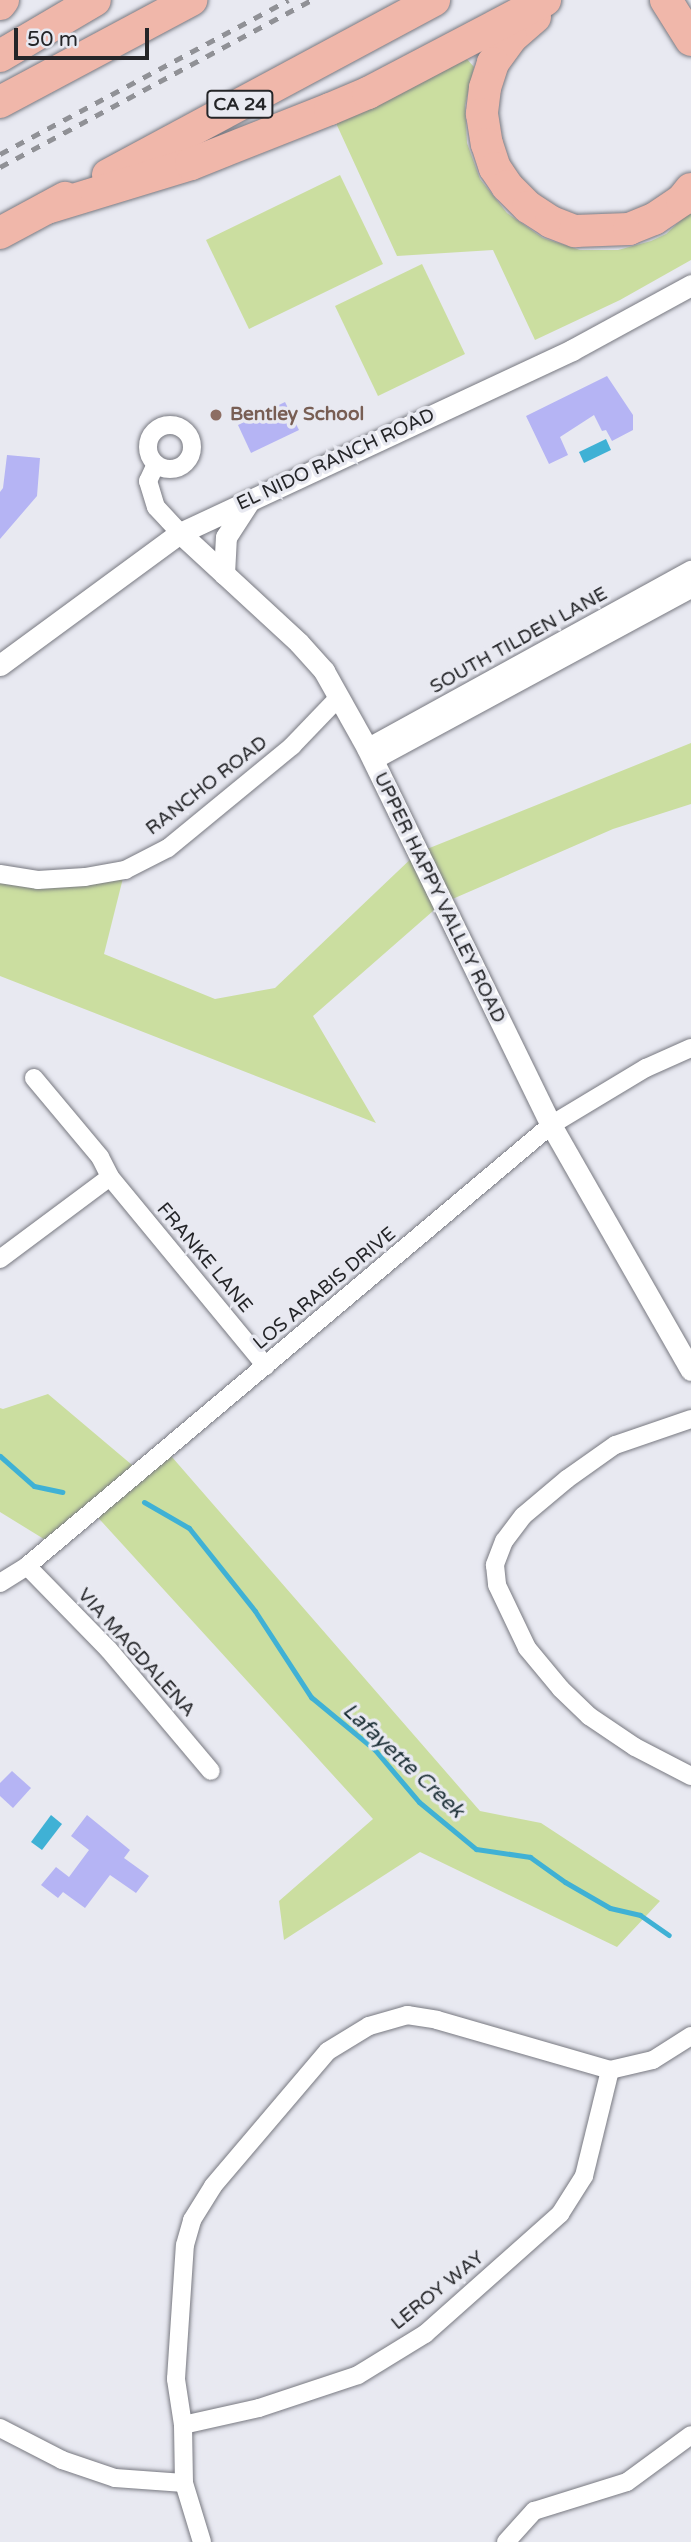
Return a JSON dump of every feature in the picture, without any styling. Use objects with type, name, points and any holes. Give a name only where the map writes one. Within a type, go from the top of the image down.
[{"type":"highway","points":[[0,56],[95,0]]},
{"type":"highway","points":[[0,102],[191,0]]},
{"type":"highway","name":"CA 24","points":[[0,233],[433,0]]},
{"type":"highway","points":[[47,208],[191,164],[330,110],[368,93],[545,0]]},
{"type":"highway","points":[[560,0],[511,38],[493,63],[485,88],[482,114],[495,168],[528,207],[551,222],[575,231],[629,229],[654,219],[682,200],[691,189]]},
{"type":"highway","points":[[667,0],[691,40]]},
{"type":"street","points":[[676,0],[691,16]]},
{"type":"street","name":"EL NIDO RANCH ROAD","points":[[0,665],[180,533],[572,350],[691,285]]},
{"type":"street","name":"UPPER HAPPY VALLEY ROAD","points":[[156,464],[148,481],[156,507],[180,533],[299,643],[324,671],[370,755],[551,1125],[691,1370]]},
{"type":"street","points":[[224,574],[226,537],[250,500]]},
{"type":"street","name":"SOUTH TILDEN LANE","points":[[370,755],[691,570]]},
{"type":"street","points":[[370,755],[691,589]]},
{"type":"street","name":"RANCHO ROAD","points":[[0,874],[38,880],[85,877],[125,870],[168,848],[222,807],[292,746],[339,697]]},
{"type":"street","name":"LOS ARABIS DRIVE","points":[[0,1583],[27,1566],[551,1125],[646,1068],[691,1048]]},
{"type":"street","name":"FRANKE LANE","points":[[34,1078],[100,1157],[110,1177],[266,1366]]},
{"type":"street","points":[[0,1259],[110,1177]]},
{"type":"street","points":[[691,1419],[615,1445],[567,1479],[523,1516],[503,1541],[495,1565],[497,1585],[527,1648],[561,1689],[589,1716],[635,1747],[691,1776]]},
{"type":"street","name":"VIA MAGDALENA","points":[[27,1566],[109,1650],[211,1771]]},
{"type":"street","points":[[200,2537],[184,2483],[183,2425],[176,2379],[185,2245],[192,2220],[213,2186],[328,2051],[369,2026],[407,2015],[437,2020],[610,2070],[653,2060],[691,2036]]},
{"type":"street","name":"LEROY WAY","points":[[183,2425],[259,2408],[358,2375],[425,2334],[560,2214],[584,2176],[610,2070]]},
{"type":"street","points":[[0,2428],[62,2460],[115,2478],[184,2483]]},
{"type":"street","points":[[506,2542],[534,2511],[627,2482],[691,2435]]},
{"type":"green space","points":[[466,58],[474,67],[465,105],[467,143],[480,179],[507,213],[543,238],[580,250],[618,250],[666,234],[691,211],[691,260],[620,300],[535,340],[493,250],[397,256],[335,121]]},
{"type":"green space","points":[[340,175],[383,264],[249,329],[206,240]]},
{"type":"green space","points":[[422,264],[465,354],[378,396],[335,306]]},
{"type":"green space","points":[[691,743],[691,804],[613,829],[441,904],[313,1016],[376,1123],[0,976],[0,874],[125,870],[104,954],[215,999],[275,988],[417,853]]},
{"type":"green space","points":[[48,1394],[138,1470],[165,1449],[480,1811],[541,1823],[660,1901],[617,1947],[420,1852],[284,1940],[279,1901],[373,1819],[92,1511],[52,1544],[0,1512],[0,1408]]},
{"type":"water","points":[[606,439],[611,450],[584,463],[579,452]]},
{"type":"water","points":[[51,1815],[62,1824],[42,1850],[31,1842]]},
{"type":"building","points":[[607,376],[633,415],[633,430],[612,441],[606,430],[602,431],[594,415],[560,437],[568,455],[549,464],[526,416]]},
{"type":"building","points":[[285,402],[299,430],[251,453],[238,425]]},
{"type":"building","points":[[7,455],[40,458],[37,496],[0,539],[0,492],[3,488]]},
{"type":"building","points":[[12,1771],[31,1788],[13,1808],[0,1796],[0,1783]]},
{"type":"building","points":[[87,1815],[130,1850],[124,1858],[149,1876],[136,1893],[110,1875],[85,1908],[63,1892],[58,1898],[41,1885],[56,1867],[69,1877],[89,1850],[71,1836]]},
{"type":"waterway","name":"Lafayette Creek","points":[[0,1456],[34,1486],[62,1492]]},
{"type":"waterway","name":"Lafayette Creek","points":[[144,1502],[189,1528],[255,1611],[311,1697],[375,1750],[419,1802],[476,1849],[530,1857],[565,1882],[610,1908],[640,1915],[669,1935]]},
{"type":"railway","points":[[0,154],[288,0]]},
{"type":"railway","points":[[0,167],[312,0]]},
{"type":"place","name":"Bentley School","points":[[216,415]]}]
